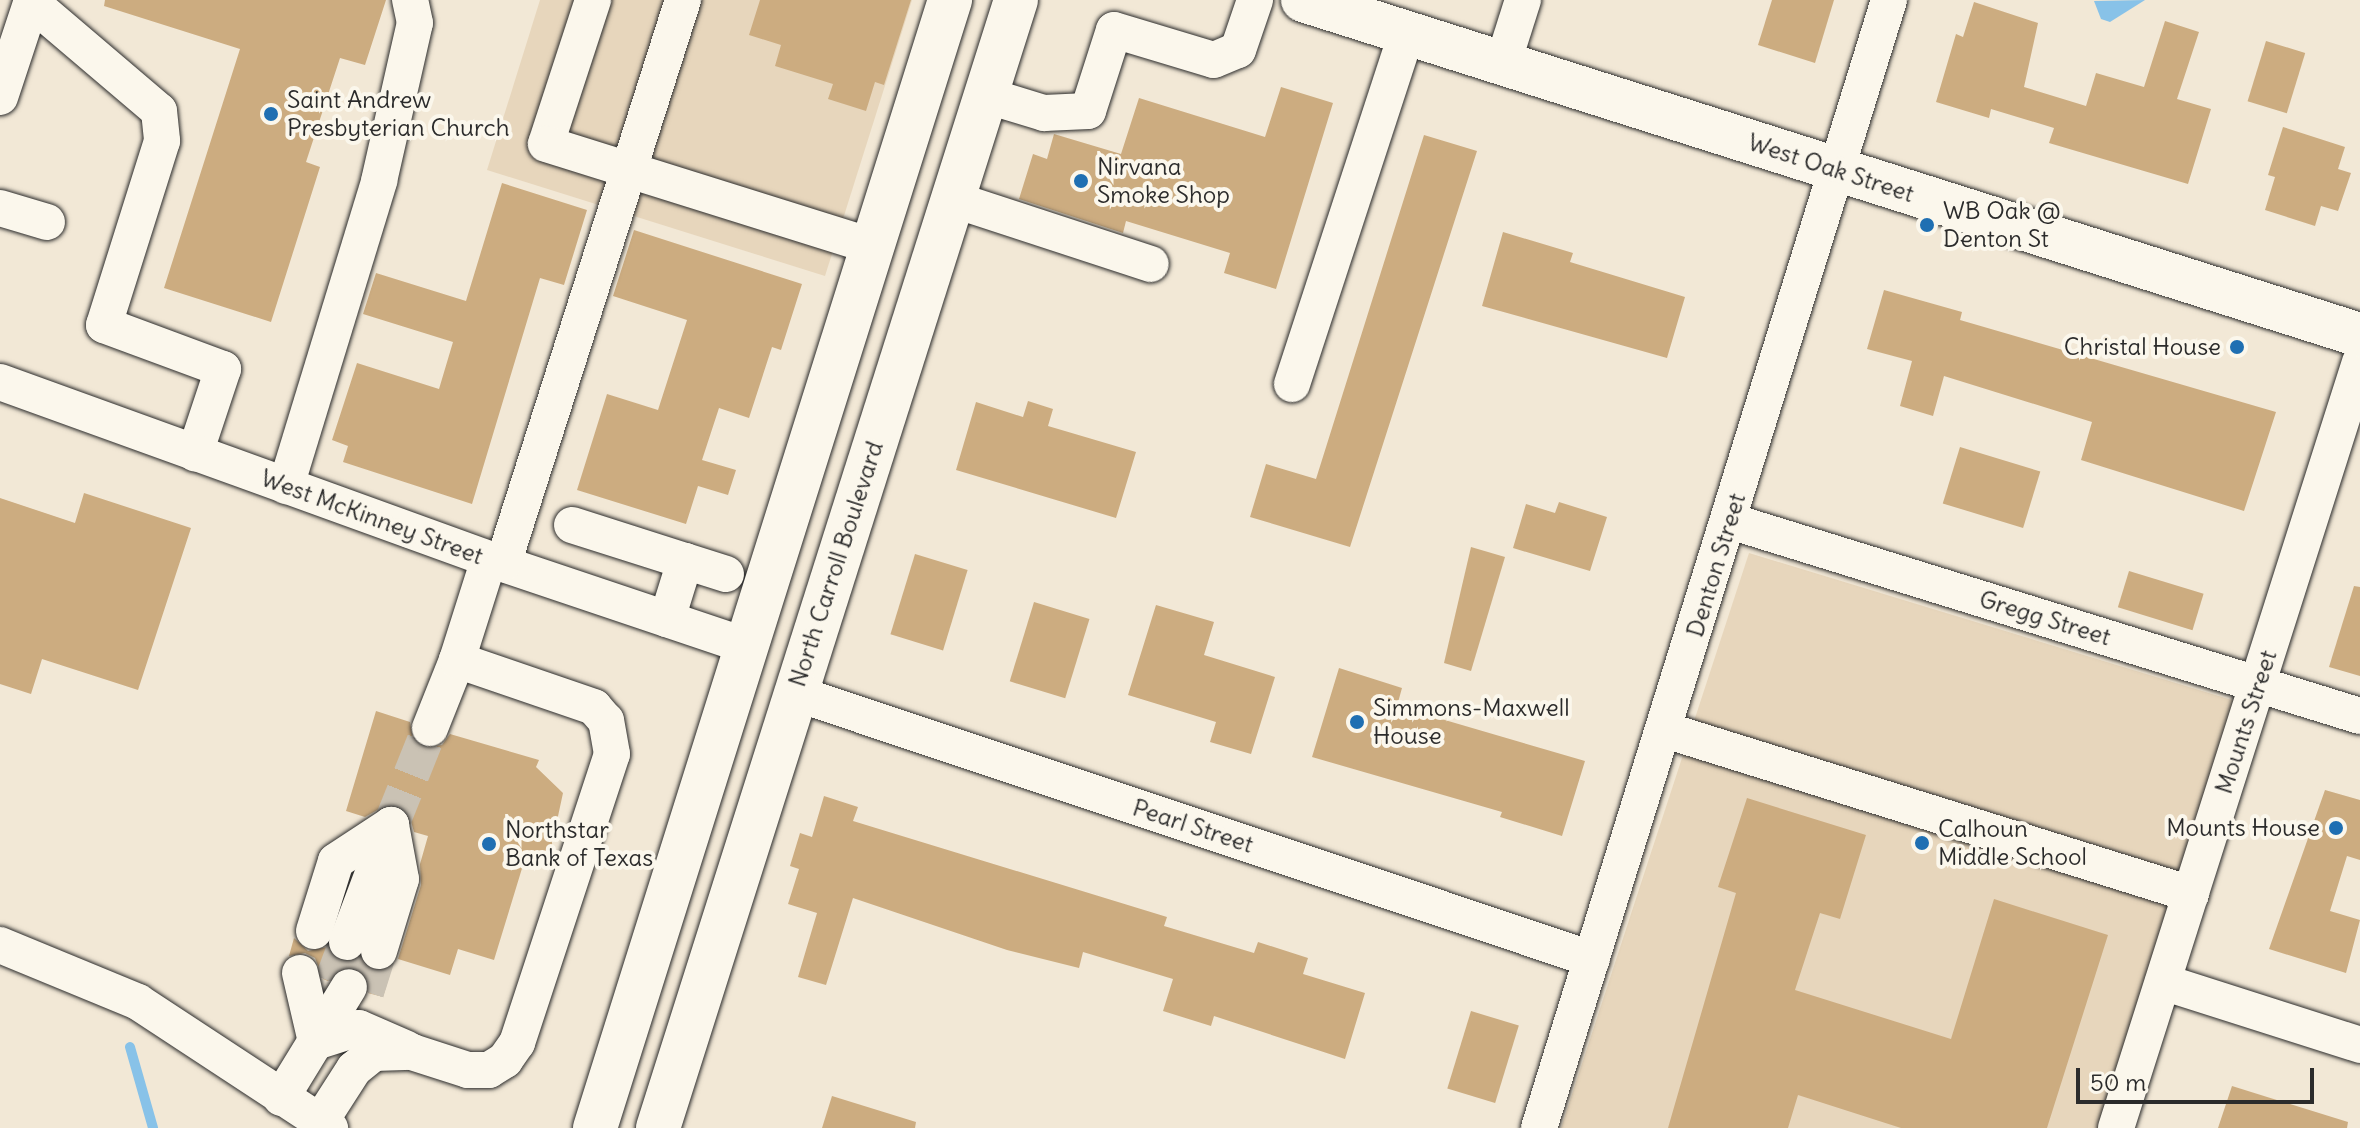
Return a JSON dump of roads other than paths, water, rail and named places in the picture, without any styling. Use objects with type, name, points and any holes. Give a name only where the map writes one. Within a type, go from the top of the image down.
[{"type":"main road","points":[[595,1128],[950,0]]},
{"type":"main road","name":"North Carroll Boulevard","points":[[658,1128],[1016,0]]},
{"type":"main road","name":"West Oak Street","points":[[1303,0],[1395,20],[1503,63],[2360,335]]},
{"type":"main road","points":[[746,646],[767,666],[757,815]]},
{"type":"street","points":[[286,486],[379,181],[415,23],[410,0]]},
{"type":"street","points":[[593,0],[546,144],[872,246]]},
{"type":"street","points":[[430,728],[496,562],[683,0]]},
{"type":"street","points":[[985,95],[1044,113],[1088,111],[1114,30],[1214,60],[1238,50],[1255,0]]},
{"type":"street","points":[[1503,63],[1523,0]]},
{"type":"street","name":"Denton Street","points":[[1539,1128],[1839,171],[1889,0]]},
{"type":"street","points":[[0,97],[31,1],[159,111],[162,141],[104,325],[223,369],[195,453]]},
{"type":"street","points":[[1292,384],[1395,20]]},
{"type":"street","points":[[952,199],[1151,264]]},
{"type":"street","points":[[0,208],[47,222]]},
{"type":"street","name":"Mounts Street","points":[[2116,1128],[2360,362]]},
{"type":"street","name":"West McKinney Street","points":[[0,382],[496,562],[746,646]]},
{"type":"street","name":"Gregg Street","points":[[1730,521],[2360,716]]},
{"type":"street","points":[[572,525],[726,574]]},
{"type":"street","points":[[667,619],[685,561]]},
{"type":"street","points":[[316,1042],[359,1028],[412,1052],[468,1070],[489,1070],[505,1060],[517,1043],[612,754],[606,721],[594,707],[457,660]]},
{"type":"street","name":"Pearl Street","points":[[795,693],[1592,959]]},
{"type":"street","points":[[1665,730],[2191,894]]},
{"type":"street","points":[[391,825],[386,873],[346,941],[336,861],[391,825]]},
{"type":"street","points":[[0,945],[138,1002],[325,1125],[354,1069],[374,1053],[412,1052]]},
{"type":"street","points":[[281,1098],[316,1042],[333,982],[316,1042]]},
{"type":"street","points":[[2163,982],[2360,1045]]},
{"type":"water","points":[[2145,0],[2110,22],[2101,19],[2094,1]]},
{"type":"waterway","points":[[130,1047],[153,1128]]},
{"type":"tunnel","points":[[391,825],[430,728]]},
{"type":"tunnel","points":[[332,982],[347,942]]},
{"type":"tunnel","points":[[366,992],[379,951]]},
{"type":"place","name":"Saint Andrew Presbyterian Church","points":[[271,114]]},
{"type":"place","name":"Nirvana Smoke Shop","points":[[1081,181]]},
{"type":"place","name":"WB Oak @ Denton St","points":[[1927,225]]},
{"type":"place","name":"Christal House","points":[[2237,347]]},
{"type":"place","name":"Simmons-Maxwell House","points":[[1357,722]]},
{"type":"place","name":"Mounts House","points":[[2336,828]]},
{"type":"place","name":"Calhoun Middle School","points":[[1922,843]]},
{"type":"place","name":"Northstar Bank of Texas","points":[[489,844]]}]
